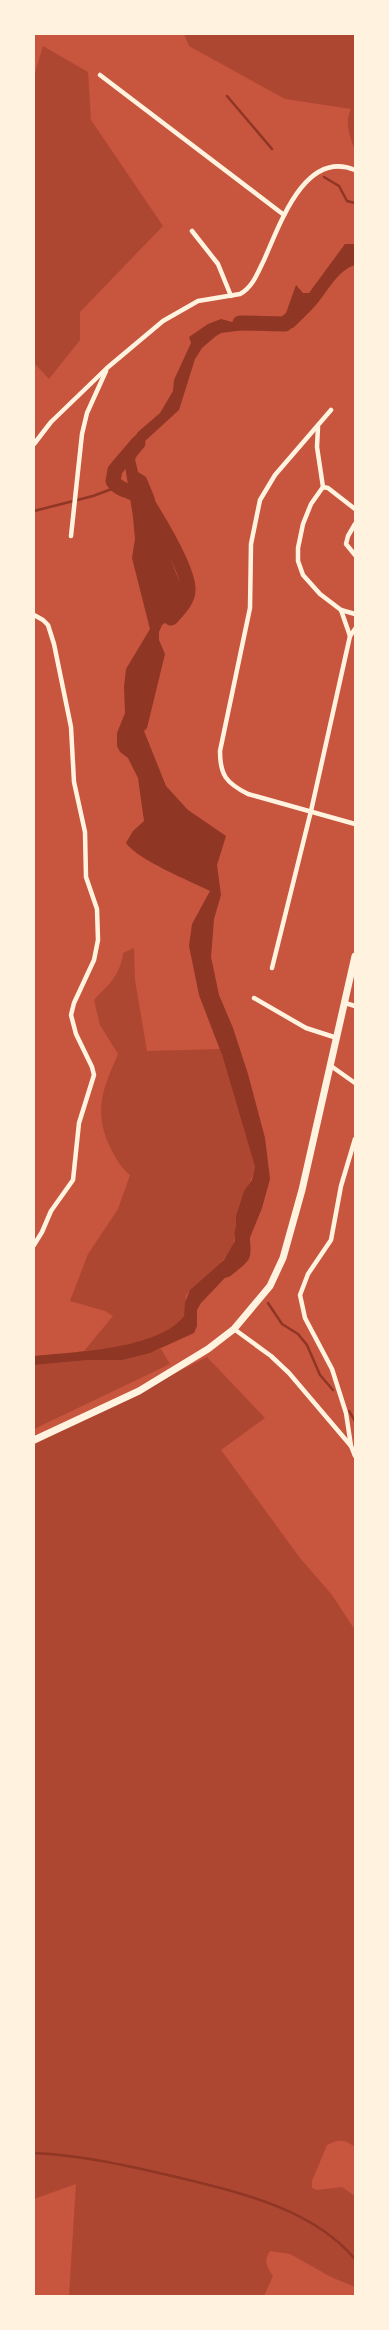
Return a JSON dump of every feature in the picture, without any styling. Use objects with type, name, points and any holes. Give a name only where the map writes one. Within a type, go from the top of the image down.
[{"type":"main road","points":[[34,1440],[139,1391],[208,1349],[234,1329],[270,1286],[283,1258],[302,1190],[338,1038],[355,956]]},
{"type":"street","points":[[100,75],[284,215]]},
{"type":"street","points":[[34,444],[50,422],[107,368],[163,321],[187,305],[208,298],[231,296],[246,291],[284,215],[311,176],[331,165],[341,165],[355,170]]},
{"type":"street","points":[[192,231],[218,264],[231,296]]},
{"type":"street","points":[[71,536],[74,495],[87,413],[107,368]]},
{"type":"street","points":[[331,410],[275,475],[260,500],[251,544],[250,608],[220,751],[220,767],[234,787],[248,794],[355,824]]},
{"type":"street","points":[[318,426],[317,447],[324,487],[311,504],[303,524],[298,548],[298,561],[302,575],[320,594],[341,610],[355,614]]},
{"type":"street","points":[[324,487],[355,509]]},
{"type":"street","points":[[355,524],[346,544],[355,555]]},
{"type":"street","points":[[341,610],[350,636]]},
{"type":"street","points":[[34,615],[48,625],[54,644],[71,727],[72,766],[85,832],[86,877],[97,909],[99,925],[94,960],[74,1003],[71,1015],[76,1034],[94,1075],[79,1123],[75,1171],[71,1184],[51,1211],[34,1245]]},
{"type":"street","points":[[272,968],[350,636],[355,629]]},
{"type":"street","points":[[254,998],[306,1028],[338,1038]]},
{"type":"street","points":[[345,1003],[355,1006]]},
{"type":"street","points":[[331,1066],[355,1083]]},
{"type":"street","points":[[355,1139],[341,1186],[331,1240],[308,1274],[300,1295],[305,1318],[332,1369],[346,1413],[351,1446],[355,1456]]},
{"type":"street","points":[[234,1329],[271,1356],[289,1373],[351,1446]]},
{"type":"shaded area","points":[[184,34],[355,34],[355,150],[348,124],[351,109],[285,99],[189,46]]},
{"type":"shaded area","points":[[43,46],[88,72],[91,120],[163,226],[80,312],[80,340],[49,379],[34,363],[34,76]]},
{"type":"shaded area","points":[[345,244],[355,244],[355,265],[338,276],[316,305],[293,328],[221,333],[202,348],[195,359],[179,410],[145,441],[135,459],[138,472],[146,477],[154,496],[166,547],[183,591],[183,606],[179,613],[162,625],[159,632],[159,640],[165,654],[147,728],[144,731],[166,786],[188,810],[226,836],[217,865],[221,895],[214,919],[211,957],[219,995],[233,1028],[248,1074],[265,1138],[270,1179],[262,1208],[240,1262],[201,1303],[197,1310],[197,1326],[194,1333],[150,1353],[122,1360],[89,1360],[34,1365],[34,1356],[114,1347],[156,1336],[172,1327],[184,1316],[185,1302],[190,1290],[224,1260],[235,1241],[236,1216],[244,1191],[252,1180],[255,1167],[222,1055],[199,995],[189,946],[192,924],[210,891],[153,863],[132,850],[126,843],[133,831],[144,821],[138,778],[128,758],[120,752],[117,746],[117,733],[125,713],[124,687],[126,669],[150,629],[132,558],[135,539],[123,453],[138,432],[160,413],[173,391],[174,380],[191,343],[189,337],[208,324],[221,319],[236,323],[249,320],[262,325],[269,325],[277,321],[286,313],[296,285],[303,293],[309,293]]},
{"type":"shaded area","points":[[134,948],[135,980],[147,1051],[220,1049],[255,1167],[239,1208],[235,1237],[230,1251],[186,1295],[183,1318],[166,1332],[138,1342],[84,1351],[113,1316],[105,1311],[70,1301],[88,1254],[118,1209],[130,1175],[121,1166],[112,1151],[102,1122],[101,1111],[104,1089],[118,1054],[100,1025],[94,1000],[116,974],[122,961],[123,953]]},
{"type":"shaded area","points":[[161,1349],[170,1364],[34,1429],[34,1365],[89,1360],[122,1360]]},
{"type":"shaded area","points":[[207,1357],[265,1418],[221,1450],[300,1558],[332,1595],[355,1630],[355,2147],[348,2142],[341,2141],[327,2145],[312,2181],[312,2188],[317,2190],[342,2187],[355,2196],[355,2287],[331,2277],[290,2254],[270,2251],[267,2264],[273,2276],[264,2296],[69,2296],[76,2184],[34,2199],[34,1445]]},
{"type":"waterway","points":[[227,96],[272,149]]},
{"type":"waterway","points":[[324,177],[339,186],[347,201],[355,203]]},
{"type":"waterway","points":[[240,323],[285,324],[288,321]]},
{"type":"waterway","points":[[138,443],[115,470],[113,481],[119,487],[145,499],[171,543],[183,568],[188,588],[187,597],[171,618]]},
{"type":"waterway","points":[[34,511],[93,496],[117,487]]},
{"type":"waterway","points":[[226,1270],[243,1254],[242,1232]]},
{"type":"waterway","points":[[268,1303],[282,1324],[298,1334],[307,1345],[320,1375],[333,1390]]},
{"type":"waterway","points":[[349,1411],[355,1421]]},
{"type":"waterway","points":[[34,2153],[85,2158],[118,2164],[218,2187],[269,2203],[293,2213],[316,2226],[337,2241],[355,2259]]}]
